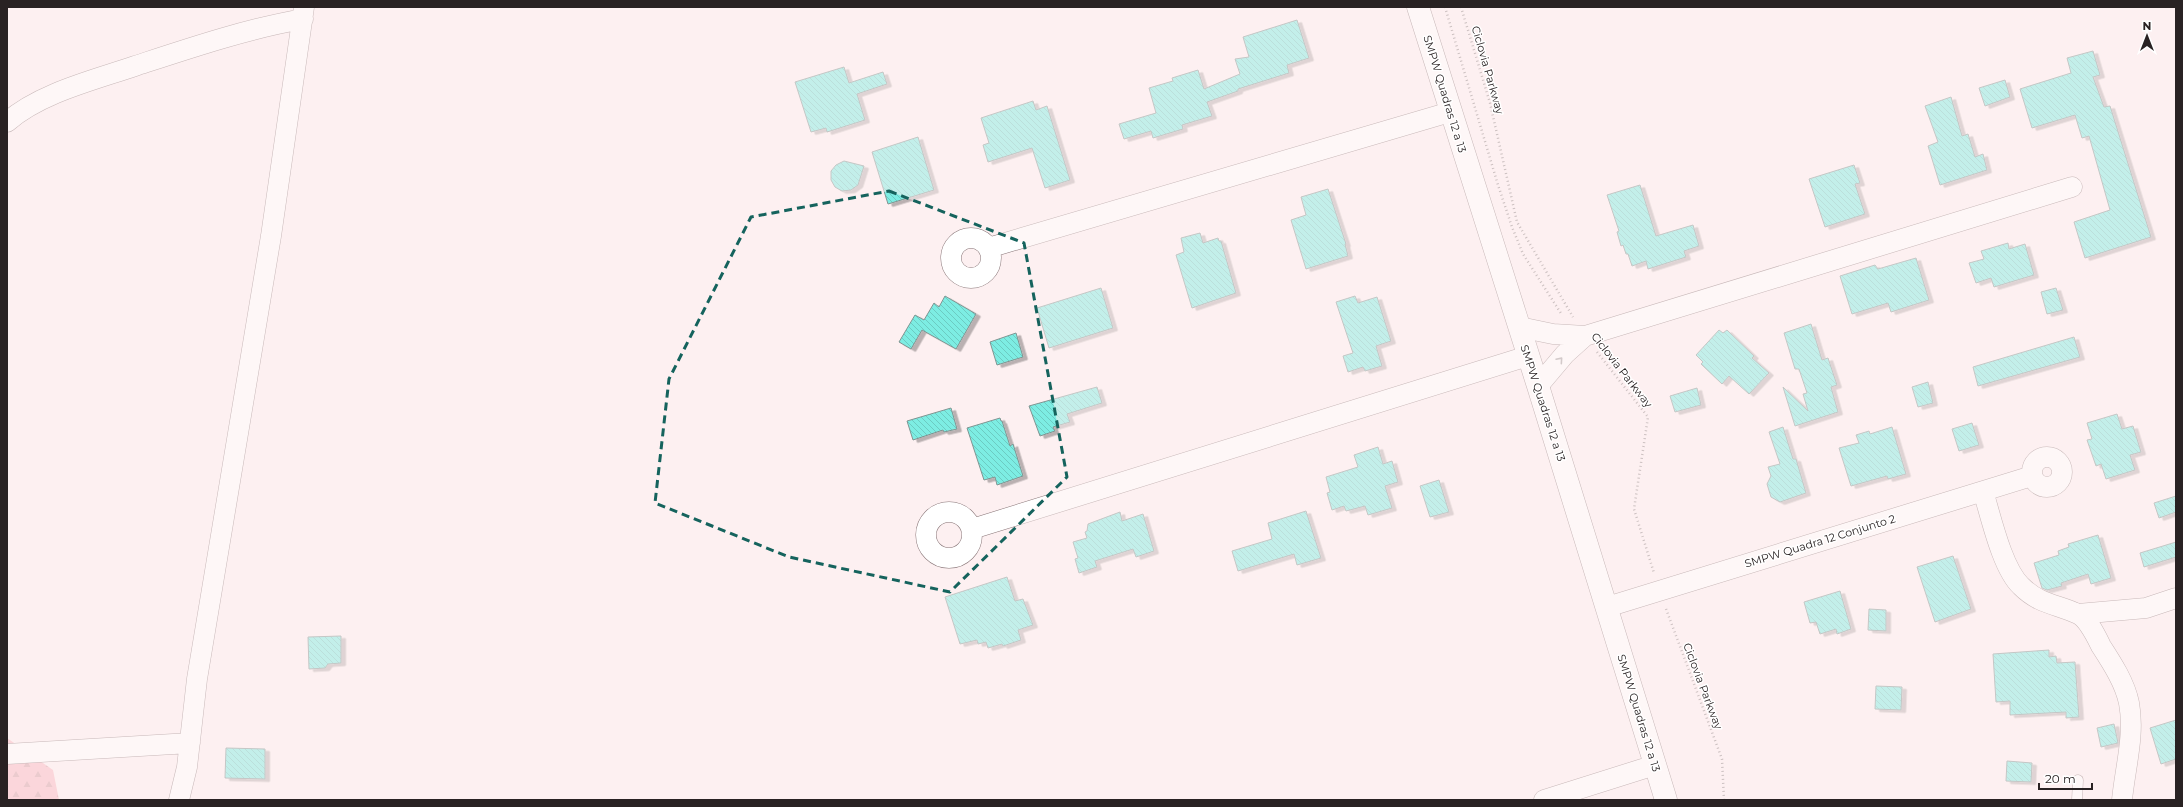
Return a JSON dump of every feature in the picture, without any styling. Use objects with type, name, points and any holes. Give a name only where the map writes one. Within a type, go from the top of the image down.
[{"type":"street","name":"SMPW Quadras 12 a 13","points":[[1418,7],[1538,386],[1666,800]]},
{"type":"street","points":[[7,122],[32,104],[81,84],[303,13],[270,243],[197,679],[187,767],[179,800]]},
{"type":"street","points":[[988,248],[1450,112]]},
{"type":"street","points":[[1519,327],[1553,334],[1580,336],[2072,187]]},
{"type":"street","points":[[1538,386],[1580,336]]},
{"type":"street","points":[[972,529],[1528,356]]},
{"type":"street","name":"SMPW Quadra 12 Conjunto 2","points":[[1607,607],[2032,476]]},
{"type":"street","points":[[1983,491],[2006,562],[2013,576],[2021,586],[2035,598],[2078,614],[2146,608],[2176,598]]},
{"type":"street","points":[[2078,614],[2106,654],[2122,685],[2128,703],[2129,745],[2122,800]]},
{"type":"street","points":[[7,754],[190,743]]},
{"type":"street","points":[[1544,800],[1655,765]]},
{"type":"lane","points":[[2077,800],[2078,780]]},
{"type":"path","points":[[1445,7],[1498,186],[1523,254],[1580,336]]},
{"type":"path","name":"Ciclovia Parkway","points":[[1462,7],[1490,103],[1517,222],[1580,336],[1648,417],[1634,509],[1660,591],[1722,759],[1724,800]]},
{"type":"highlighted area","points":[[889,191],[1024,243],[1067,477],[950,592],[789,557],[655,503],[669,379],[751,217]]},
{"type":"green space","points":[[7,738],[53,770],[59,800],[7,800]]},
{"type":"building","points":[[1297,20],[1309,58],[1287,65],[1289,73],[1238,89],[1238,91],[1207,102],[1212,116],[1182,125],[1183,129],[1153,138],[1151,131],[1124,139],[1119,124],[1156,113],[1149,88],[1173,81],[1172,78],[1198,70],[1204,89],[1240,74],[1235,59],[1249,57],[1243,37]]},
{"type":"building","points":[[2093,51],[2100,75],[2093,77],[2104,107],[2110,106],[2151,237],[2085,258],[2074,222],[2110,210],[2089,136],[2082,138],[2075,115],[2032,128],[2020,89],[2071,73],[2067,58]]},
{"type":"building","points":[[844,67],[849,83],[883,72],[887,84],[857,94],[865,120],[827,132],[826,128],[811,132],[795,82]]},
{"type":"building","points":[[2005,80],[2010,97],[1985,106],[1979,88]]},
{"type":"building","points":[[1951,97],[1962,136],[1968,134],[1975,157],[1983,154],[1987,170],[1940,185],[1928,146],[1938,142],[1925,106]]},
{"type":"building","points":[[1033,101],[1036,110],[1047,106],[1070,180],[1045,188],[1032,148],[988,162],[983,145],[989,143],[981,118]]},
{"type":"building","points":[[918,137],[934,190],[888,204],[872,152]]},
{"type":"building","points":[[844,161],[864,166],[858,185],[851,190],[842,191],[835,187],[831,180],[831,171],[836,165]]},
{"type":"building","points":[[1854,165],[1860,183],[1855,184],[1865,214],[1825,227],[1809,179]]},
{"type":"building","points":[[1640,185],[1656,236],[1693,225],[1699,246],[1684,251],[1686,257],[1648,269],[1646,261],[1632,266],[1628,254],[1626,254],[1623,245],[1621,246],[1617,232],[1619,231],[1607,195]]},
{"type":"building","points":[[1328,189],[1346,244],[1348,256],[1306,269],[1291,220],[1306,215],[1301,197]]},
{"type":"building","points":[[1200,233],[1203,243],[1218,238],[1219,241],[1221,241],[1236,293],[1192,308],[1176,255],[1184,252],[1181,238]]},
{"type":"building","points":[[2008,243],[2009,249],[2025,244],[2034,275],[1994,287],[1991,278],[1976,283],[1969,263],[1984,259],[1981,251]]},
{"type":"building","points":[[1916,258],[1929,300],[1891,312],[1888,303],[1852,314],[1840,276],[1875,265],[1878,269]]},
{"type":"building","points":[[1101,288],[1113,328],[1049,348],[1037,308]]},
{"type":"building","points":[[2056,288],[2063,310],[2047,314],[2041,292]]},
{"type":"building","points":[[945,296],[976,314],[956,349],[922,330],[911,349],[899,342],[915,315],[924,320],[934,303],[939,307]]},
{"type":"building","points":[[1355,296],[1358,303],[1377,297],[1391,341],[1376,346],[1382,366],[1365,371],[1363,367],[1348,372],[1343,356],[1353,353],[1336,302]]},
{"type":"building","points":[[1811,324],[1822,360],[1828,358],[1837,385],[1831,387],[1838,412],[1795,426],[1783,387],[1808,411],[1803,394],[1807,393],[1799,369],[1795,369],[1784,333]]},
{"type":"building","points":[[1719,330],[1723,333],[1727,330],[1754,356],[1752,358],[1769,373],[1749,394],[1729,376],[1722,384],[1701,364],[1703,362],[1696,355]]},
{"type":"building","points":[[1016,333],[1023,357],[997,365],[990,342]]},
{"type":"building","points":[[2074,337],[2080,357],[1978,386],[1973,367]]},
{"type":"building","points":[[1928,382],[1933,403],[1918,407],[1912,387]]},
{"type":"building","points":[[1097,387],[1102,403],[1067,414],[1070,422],[1053,427],[1055,431],[1040,436],[1029,406]]},
{"type":"building","points":[[1697,388],[1701,405],[1675,412],[1670,396]]},
{"type":"building","points":[[951,408],[957,429],[944,432],[943,430],[913,440],[907,421]]},
{"type":"building","points":[[2117,414],[2122,429],[2133,426],[2141,452],[2130,455],[2135,470],[2106,479],[2101,464],[2096,466],[2087,440],[2092,439],[2087,423]]},
{"type":"building","points":[[1000,418],[1010,446],[1013,444],[1023,476],[997,485],[995,477],[984,480],[967,428]]},
{"type":"building","points":[[1972,423],[1979,445],[1959,451],[1952,429]]},
{"type":"building","points":[[1783,427],[1793,459],[1796,459],[1806,493],[1780,502],[1771,497],[1767,484],[1771,476],[1768,467],[1780,464],[1769,432]]},
{"type":"building","points":[[1892,427],[1906,474],[1888,479],[1887,476],[1851,486],[1839,448],[1859,443],[1856,435],[1869,431],[1870,434]]},
{"type":"building","points":[[1378,447],[1383,464],[1392,461],[1398,482],[1385,486],[1392,508],[1368,515],[1365,506],[1346,511],[1344,506],[1332,510],[1327,493],[1330,492],[1326,477],[1358,467],[1354,455]]},
{"type":"building","points":[[1439,480],[1449,512],[1430,517],[1420,486]]},
{"type":"building","points":[[2176,496],[2176,512],[2159,518],[2154,503]]},
{"type":"building","points":[[1306,511],[1321,558],[1297,565],[1294,554],[1238,571],[1232,551],[1272,539],[1268,523]]},
{"type":"building","points":[[1120,512],[1122,521],[1143,514],[1154,551],[1136,557],[1133,549],[1095,561],[1097,567],[1079,573],[1075,559],[1078,558],[1073,542],[1087,538],[1085,532],[1087,531],[1088,524]]},
{"type":"building","points":[[2098,535],[2111,578],[2091,584],[2088,574],[2061,583],[2062,586],[2047,590],[2042,588],[2034,563],[2059,555],[2058,551],[2069,547],[2068,544]]},
{"type":"building","points":[[2176,542],[2176,557],[2144,567],[2140,553]]},
{"type":"building","points":[[1953,556],[1971,609],[1935,622],[1917,567]]},
{"type":"building","points":[[1007,577],[1015,601],[1023,599],[1033,625],[1018,630],[1021,640],[1003,646],[1002,644],[988,648],[986,642],[978,644],[977,640],[960,644],[945,597]]},
{"type":"building","points":[[1840,591],[1851,629],[1837,634],[1836,629],[1820,634],[1816,622],[1810,623],[1804,602]]},
{"type":"building","points":[[1869,609],[1886,610],[1886,631],[1868,630]]},
{"type":"building","points":[[341,636],[341,663],[328,664],[325,668],[309,669],[308,637]]},
{"type":"building","points":[[2049,650],[2049,657],[2056,656],[2057,663],[2075,662],[2079,717],[2066,718],[2066,712],[2010,715],[2010,701],[1996,702],[1993,654]]},
{"type":"building","points":[[1876,686],[1902,687],[1901,710],[1875,709]]},
{"type":"building","points":[[2176,720],[2176,759],[2161,764],[2150,728]]},
{"type":"building","points":[[2114,724],[2118,743],[2101,747],[2097,728]]},
{"type":"building","points":[[226,748],[265,749],[265,779],[225,778]]},
{"type":"building","points":[[2007,761],[2032,763],[2031,782],[2006,781]]}]
